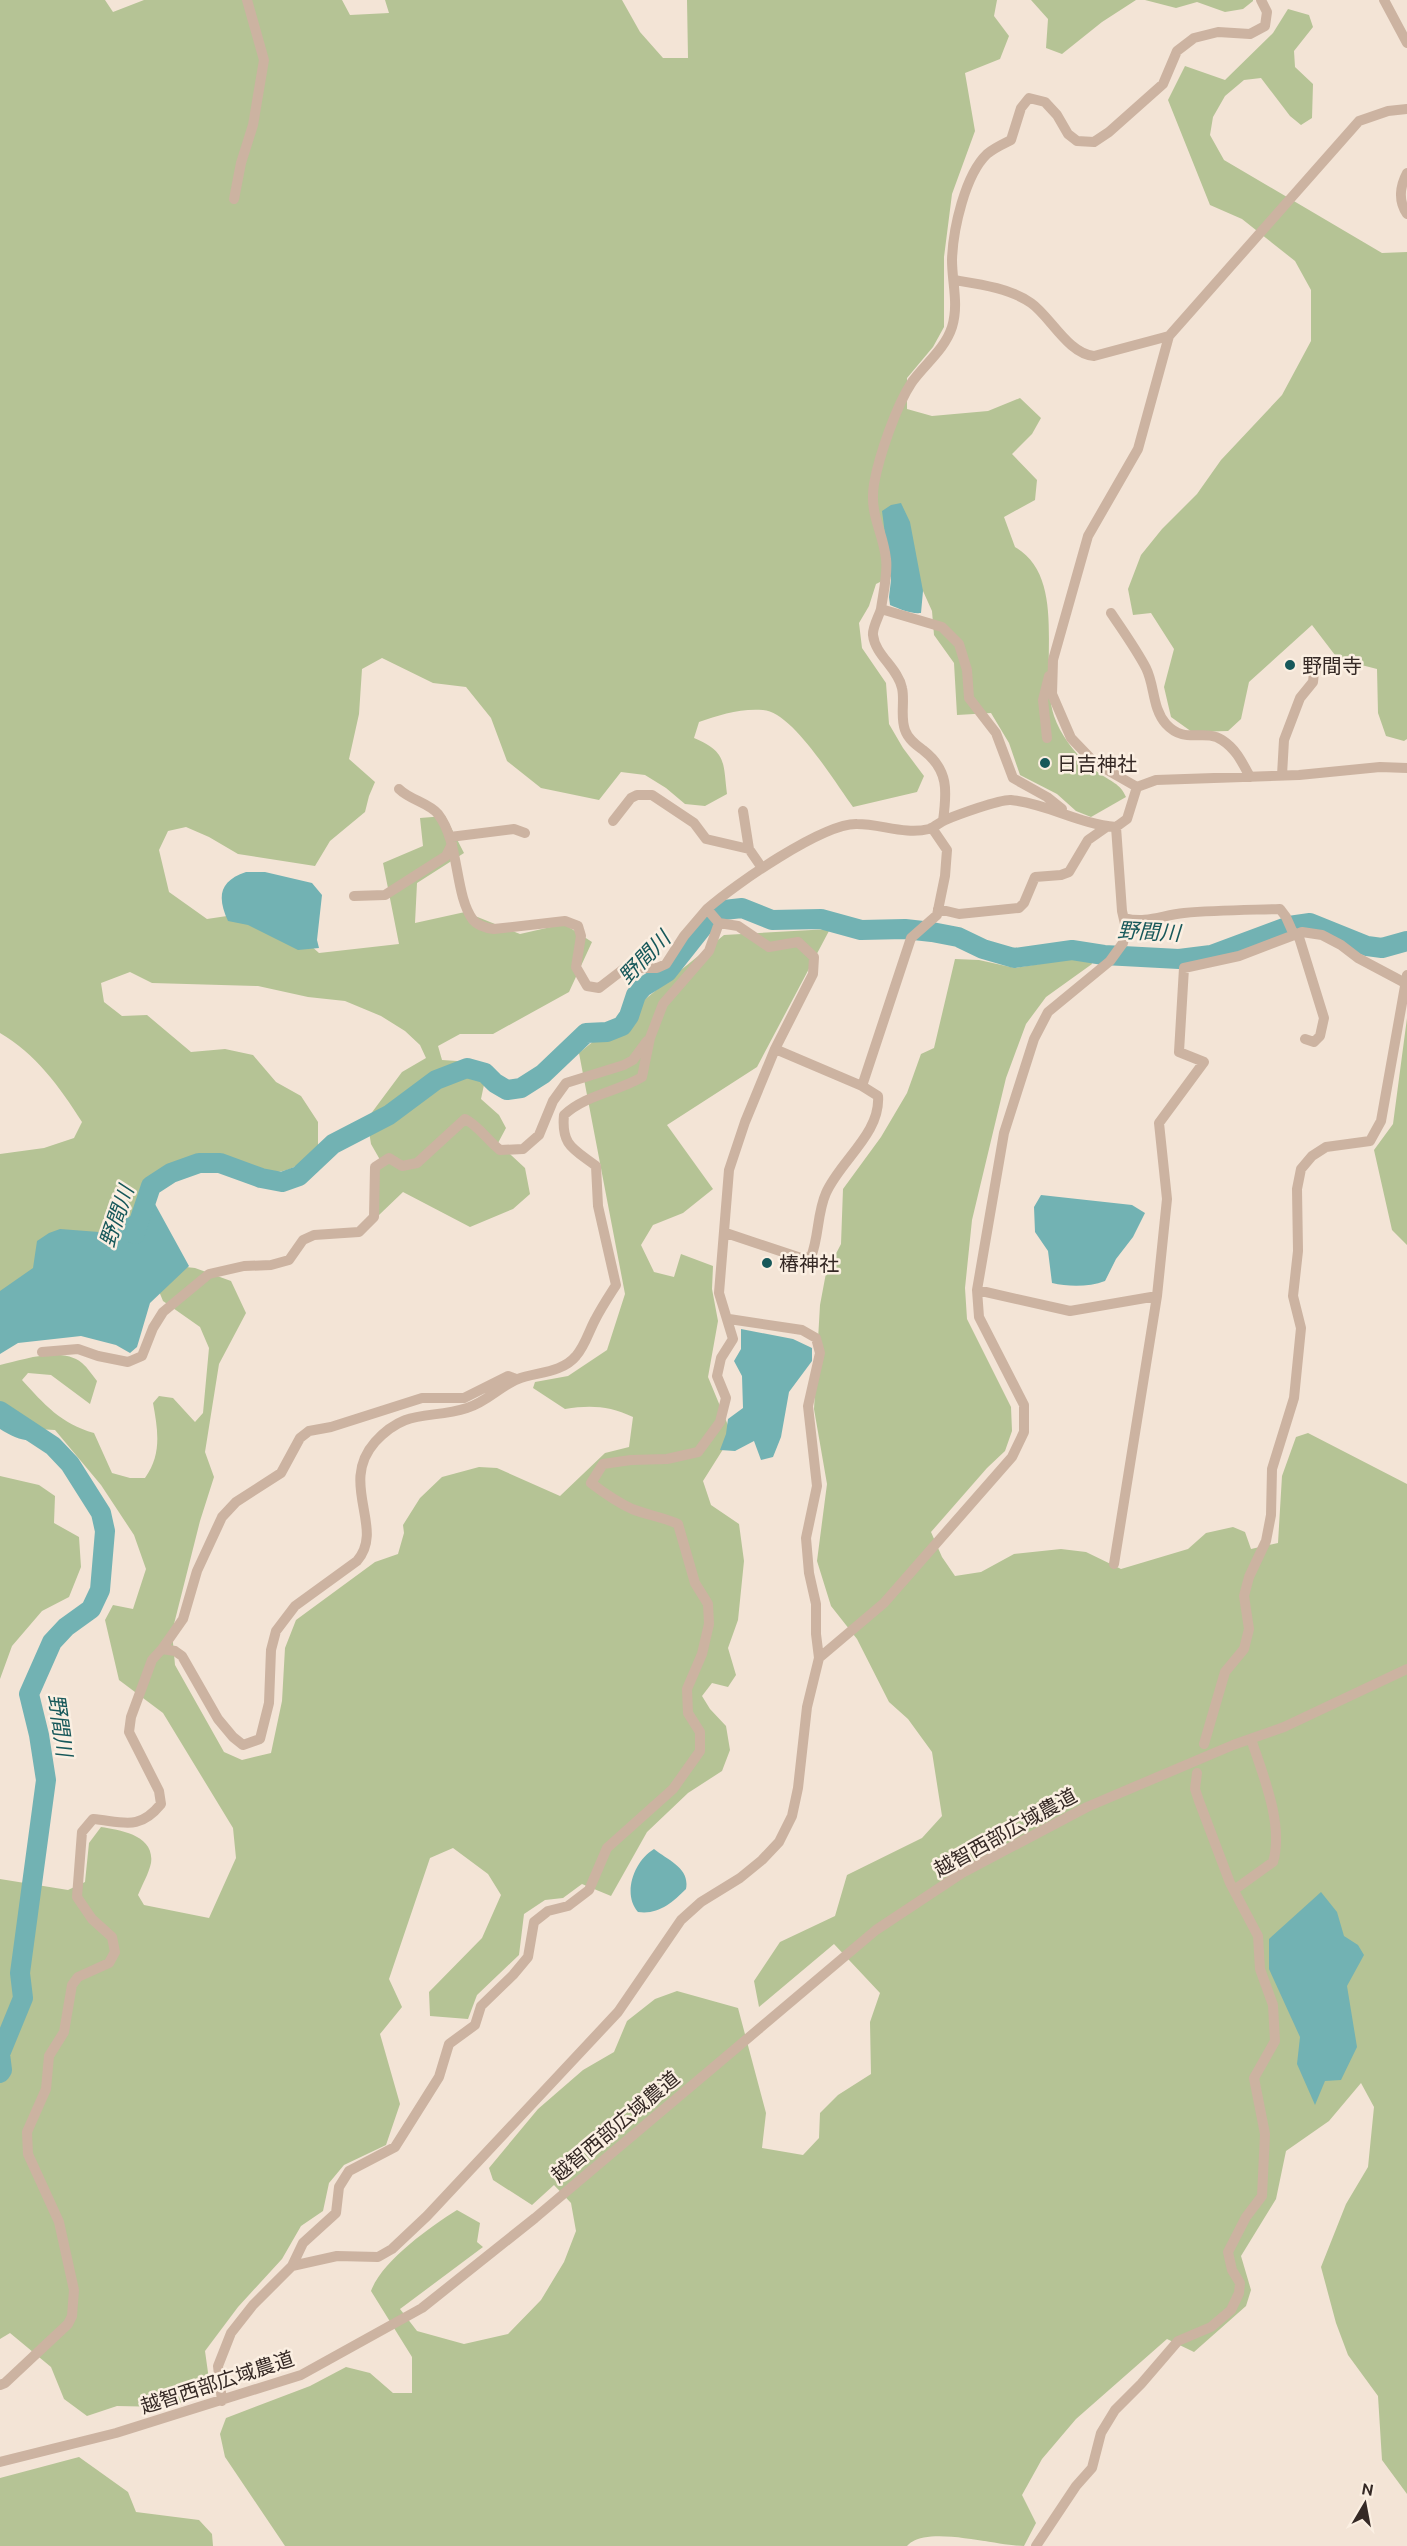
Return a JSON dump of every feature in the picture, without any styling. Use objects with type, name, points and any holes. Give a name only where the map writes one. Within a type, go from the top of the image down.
[{"type":"street","points":[[234,199],[241,163],[253,125],[264,60],[247,0]]},
{"type":"street","points":[[943,821],[946,797],[944,776],[932,757],[913,742],[904,729],[902,687],[873,635],[881,609],[887,560],[873,511],[874,483],[895,413],[912,382],[938,352],[952,328],[956,299],[952,259],[959,216],[967,187],[977,165],[989,152],[1011,140],[1021,108],[1029,98],[1045,102],[1057,115],[1068,134],[1077,141],[1094,142],[1109,132],[1163,84],[1177,51],[1194,38],[1218,32],[1250,34],[1265,26],[1267,12],[1261,0]]},
{"type":"street","points":[[1384,0],[1407,43]]},
{"type":"street","points":[[1407,109],[1389,111],[1359,121],[1169,336],[1138,448],[1088,536],[1053,660],[1052,694],[1071,738],[1095,764],[1137,787],[1156,780],[1282,776],[1380,767],[1407,768]]},
{"type":"street","points":[[1407,173],[1402,184],[1401,201],[1407,214]]},
{"type":"street","points":[[954,280],[1021,297],[1034,305],[1052,326],[1085,356],[1094,356],[1169,336]]},
{"type":"street","points":[[881,609],[942,627],[959,644],[967,669],[969,699],[996,733],[1012,778],[1047,797],[1070,815]]},
{"type":"street","points":[[1111,613],[1148,671],[1158,712],[1167,725],[1185,736],[1207,735],[1221,739],[1238,754],[1250,777]]},
{"type":"street","points":[[1282,776],[1284,740],[1300,698],[1313,682],[1315,663]]},
{"type":"street","points":[[1047,738],[1043,700],[1053,668]]},
{"type":"street","points":[[938,909],[959,914],[1019,908],[1024,903],[1035,877],[1068,872],[1088,840],[1127,819],[1137,787]]},
{"type":"street","points":[[399,789],[405,795],[437,812],[451,841],[466,902],[473,920],[483,927],[494,929],[565,921],[578,926],[580,936],[576,967],[587,986],[599,988],[625,969],[657,968],[666,964],[684,936],[707,909],[762,868],[840,826],[857,824],[907,831],[932,828],[943,821],[1008,800],[1042,806],[1092,825],[1112,826]]},
{"type":"street","points":[[613,821],[631,798],[637,795],[652,795],[694,823],[706,839],[749,849]]},
{"type":"street","points":[[743,811],[749,849],[762,868]]},
{"type":"street","points":[[819,1658],[884,1603],[1012,1456],[1024,1432],[1024,1405],[979,1317],[977,1290],[1004,1133],[1034,1039],[1048,1012],[1110,961],[1123,943],[1126,928],[1112,826]]},
{"type":"street","points":[[862,1086],[910,938],[936,915],[938,909],[945,876],[946,850],[932,828]]},
{"type":"street","points":[[451,841],[514,829],[525,833]]},
{"type":"street","points":[[354,896],[385,895],[446,856],[451,841]]},
{"type":"street","points":[[222,2401],[218,2366],[231,2333],[253,2305],[292,2266],[303,2243],[336,2213],[339,2187],[349,2170],[395,2147],[439,2077],[449,2044],[475,2025],[481,2006],[528,1957],[534,1922],[548,1911],[567,1906],[589,1890],[607,1848],[673,1789],[700,1751],[700,1732],[688,1713],[687,1689],[702,1654],[709,1624],[708,1604],[695,1583],[678,1524],[662,1517],[633,1510],[609,1497],[591,1483],[603,1464],[667,1459],[698,1452],[720,1422],[726,1398],[717,1376],[721,1358],[733,1339],[729,1319],[719,1293],[721,1259],[726,1233],[729,1170],[745,1122],[775,1049],[813,974],[814,957],[798,942],[769,947],[738,926],[719,923],[707,909]]},
{"type":"street","points":[[1124,918],[1140,922],[1201,912],[1280,909],[1296,935],[1324,1018],[1320,1036],[1314,1042],[1305,1039]]},
{"type":"street","points":[[162,1649],[175,1651],[182,1656],[202,1693],[233,1737],[243,1745],[260,1739],[269,1703],[271,1650],[276,1631],[295,1606],[357,1561],[365,1552],[369,1538],[360,1498],[360,1469],[375,1443],[397,1424],[419,1415],[466,1409],[491,1398],[516,1379],[555,1370],[576,1357],[616,1285],[598,1206],[596,1166],[573,1149],[562,1134],[564,1115],[575,1104],[630,1084],[642,1077],[650,1038],[663,1004],[709,951],[719,923]]},
{"type":"street","points":[[1114,1564],[1157,1296],[1167,1199],[1158,1124],[1204,1062],[1179,1052],[1184,968],[1239,956],[1302,932],[1322,935],[1406,981],[1381,1120],[1370,1141],[1326,1148],[1312,1156],[1301,1169],[1297,1189],[1298,1251],[1293,1296],[1301,1328],[1294,1398],[1272,1468],[1271,1515],[1266,1541],[1249,1577],[1244,1596],[1249,1629],[1244,1649],[1226,1672],[1204,1744]]},
{"type":"street","points":[[42,1352],[78,1349],[128,1362],[141,1356],[163,1312],[209,1274],[244,1266],[271,1265],[289,1260],[303,1240],[314,1235],[359,1232],[374,1218],[375,1167],[389,1158],[402,1166],[417,1163],[465,1119],[476,1124],[485,1139],[500,1150],[523,1149],[539,1135],[553,1101],[566,1083],[624,1065],[633,1060],[650,1038]]},
{"type":"street","points":[[726,1233],[801,1258],[811,1257],[826,1193],[871,1125],[879,1108],[878,1096],[862,1086],[775,1049]]},
{"type":"street","points":[[977,1290],[1070,1311],[1157,1296]]},
{"type":"street","points":[[292,2266],[337,2256],[378,2257],[392,2249],[427,2216],[618,2012],[681,1920],[701,1902],[762,1860],[779,1842],[792,1816],[798,1788],[807,1707],[819,1658],[816,1604],[809,1573],[807,1538],[817,1486],[808,1406],[820,1353],[816,1338],[802,1330],[729,1319]]},
{"type":"street","points":[[0,2385],[5,2384],[68,2324],[75,2305],[74,2290],[59,2223],[28,2154],[27,2132],[46,2089],[49,2056],[64,2032],[72,1985],[78,1977],[109,1963],[115,1952],[112,1937],[92,1919],[77,1897],[82,1832],[93,1819],[138,1823],[152,1815],[161,1804],[159,1791],[129,1732],[130,1717],[152,1660],[183,1619],[197,1571],[222,1517],[236,1502],[281,1473],[300,1438],[309,1431],[332,1427],[422,1398],[464,1398],[508,1376],[516,1379]]},
{"type":"street","name":"越智西部広域農道","points":[[0,2462],[116,2433],[301,2375],[422,2308],[535,2218],[876,1930],[953,1880],[1087,1807],[1284,1727],[1407,1670]]},
{"type":"street","points":[[1234,1890],[1273,1862],[1277,1846],[1266,1785],[1251,1739]]},
{"type":"street","points":[[1036,2546],[1092,2468],[1101,2433],[1115,2410],[1178,2341],[1211,2327],[1232,2310],[1239,2293],[1240,2283],[1232,2270],[1228,2252],[1246,2217],[1262,2196],[1265,2134],[1254,2078],[1275,2041],[1273,2005],[1260,1969],[1258,1936],[1234,1890],[1195,1790],[1197,1773]]},
{"type":"green space","points":[[0,0],[105,0],[113,12],[144,0],[342,0],[350,15],[389,13],[385,0],[622,0],[640,32],[663,58],[688,58],[687,0],[997,0],[994,16],[1009,36],[1000,59],[965,73],[975,131],[952,194],[944,257],[944,327],[933,347],[907,378],[907,409],[932,416],[988,411],[1020,398],[1041,418],[1032,434],[1012,454],[1037,480],[1035,500],[1004,517],[1015,547],[1032,561],[1042,580],[1049,625],[1050,696],[1057,725],[1079,755],[1092,768],[1118,786],[1126,797],[1091,817],[1076,811],[1057,794],[1020,775],[1009,743],[991,713],[957,715],[954,663],[934,635],[932,611],[923,591],[896,574],[876,584],[869,606],[859,623],[862,648],[886,683],[889,724],[924,776],[917,792],[853,807],[800,735],[787,722],[763,710],[738,711],[699,722],[694,738],[718,753],[724,766],[727,794],[705,806],[685,804],[666,788],[645,775],[621,772],[599,800],[541,788],[507,761],[491,718],[466,687],[433,683],[382,658],[362,669],[359,714],[349,759],[375,782],[365,812],[330,841],[315,866],[238,854],[186,827],[168,831],[159,850],[169,892],[207,919],[247,913],[300,936],[319,953],[399,944],[383,863],[423,846],[420,818],[445,816],[464,853],[417,883],[415,923],[465,912],[520,934],[564,924],[592,942],[569,992],[493,1034],[460,1034],[438,1046],[442,1060],[472,1062],[485,1080],[481,1099],[499,1115],[506,1128],[498,1143],[525,1168],[530,1194],[513,1209],[470,1227],[403,1192],[379,1215],[379,1158],[371,1144],[367,1119],[402,1072],[426,1058],[420,1045],[405,1031],[381,1016],[345,1001],[308,997],[258,986],[152,983],[130,972],[101,983],[104,1002],[122,1016],[147,1015],[191,1052],[225,1049],[253,1055],[276,1082],[301,1096],[318,1122],[318,1150],[292,1168],[280,1171],[256,1171],[213,1160],[157,1190],[149,1218],[0,1306],[0,1154],[44,1148],[74,1138],[82,1122],[65,1096],[36,1061],[0,1033]]},
{"type":"green space","points":[[1031,0],[1136,0],[1102,22],[1062,54],[1046,48],[1048,19]]},
{"type":"green space","points":[[1145,0],[1253,1],[1243,9],[1225,12],[1197,2],[1176,8]]},
{"type":"green space","points":[[1288,9],[1309,15],[1313,27],[1294,51],[1295,67],[1313,84],[1312,118],[1301,125],[1290,116],[1261,78],[1244,80],[1225,96],[1213,117],[1210,135],[1224,160],[1382,253],[1407,252],[1407,739],[1404,741],[1386,736],[1378,713],[1377,669],[1338,659],[1312,625],[1249,682],[1241,719],[1228,731],[1192,732],[1171,717],[1164,687],[1174,649],[1151,613],[1133,615],[1128,589],[1141,555],[1162,529],[1197,494],[1221,460],[1282,395],[1311,341],[1311,290],[1295,261],[1242,219],[1210,205],[1168,100],[1185,66],[1225,80],[1273,33]]},
{"type":"green space","points":[[830,929],[757,1067],[667,1125],[713,1189],[683,1213],[653,1225],[641,1245],[654,1272],[674,1277],[681,1254],[713,1266],[712,1289],[718,1321],[708,1377],[732,1435],[703,1481],[711,1505],[739,1524],[744,1561],[738,1620],[728,1648],[736,1675],[728,1687],[712,1683],[702,1696],[710,1709],[726,1726],[730,1750],[722,1771],[688,1793],[647,1832],[611,1896],[582,1884],[563,1898],[545,1900],[524,1914],[519,1955],[477,1995],[468,2019],[430,2016],[429,1992],[482,1938],[501,1895],[488,1874],[453,1848],[430,1858],[389,1979],[402,2007],[380,2034],[400,2104],[386,2145],[344,2165],[329,2183],[323,2211],[301,2226],[282,2259],[238,2307],[205,2351],[211,2394],[165,2407],[117,2406],[87,2416],[64,2399],[51,2367],[10,2333],[0,2339],[0,1879],[68,1890],[85,1882],[89,1843],[101,1827],[109,1828],[135,1836],[148,1846],[151,1863],[138,1895],[144,1905],[209,1918],[236,1858],[233,1828],[163,1713],[119,1680],[105,1620],[113,1605],[133,1609],[146,1569],[134,1535],[101,1485],[55,1430],[18,1428],[0,1415],[0,1365],[53,1355],[64,1355],[82,1363],[97,1381],[90,1404],[51,1375],[28,1373],[22,1380],[63,1419],[94,1433],[112,1473],[130,1478],[145,1478],[154,1460],[157,1442],[153,1403],[159,1396],[173,1398],[195,1422],[203,1413],[209,1348],[200,1327],[163,1301],[156,1284],[177,1266],[195,1268],[231,1281],[246,1313],[219,1364],[205,1452],[214,1477],[200,1521],[172,1632],[175,1665],[224,1752],[242,1760],[271,1753],[282,1701],[285,1648],[296,1620],[375,1562],[398,1554],[404,1533],[403,1525],[420,1498],[442,1477],[479,1467],[497,1468],[560,1496],[605,1453],[629,1447],[633,1417],[600,1407],[565,1409],[533,1388],[535,1382],[568,1376],[607,1350],[625,1294],[579,1053],[724,935]]},
{"type":"green space","points":[[955,959],[979,960],[1015,968],[1070,959],[1090,959],[1092,964],[1046,997],[1026,1024],[1006,1078],[972,1220],[965,1288],[967,1319],[1011,1407],[1012,1431],[1005,1451],[987,1468],[931,1532],[942,1557],[955,1576],[981,1572],[1014,1554],[1061,1549],[1086,1552],[1121,1569],[1188,1549],[1206,1533],[1233,1527],[1245,1532],[1251,1549],[1278,1543],[1282,1476],[1296,1437],[1308,1433],[1407,1484],[1407,2494],[1382,2460],[1378,2396],[1348,2355],[1336,2323],[1321,2267],[1346,2204],[1368,2167],[1374,2107],[1361,2083],[1329,2121],[1286,2151],[1276,2199],[1241,2256],[1251,2290],[1246,2306],[1194,2352],[1167,2339],[1076,2419],[1042,2459],[1022,2495],[1036,2523],[1024,2546],[945,2536],[916,2540],[907,2546],[285,2546],[225,2457],[220,2434],[226,2418],[310,2386],[346,2367],[370,2373],[393,2393],[412,2393],[412,2357],[371,2291],[385,2268],[396,2257],[421,2235],[457,2210],[480,2223],[477,2242],[483,2247],[400,2309],[417,2331],[464,2344],[508,2334],[541,2300],[564,2262],[576,2231],[571,2203],[554,2185],[532,2205],[493,2180],[489,2168],[538,2109],[583,2070],[614,2052],[627,2021],[655,1999],[677,1991],[738,2008],[766,2113],[762,2148],[803,2155],[819,2138],[820,2113],[838,2095],[871,2074],[870,2022],[880,1993],[834,1944],[759,2007],[754,1981],[780,1942],[835,1916],[847,1875],[922,1838],[942,1816],[932,1752],[908,1719],[889,1702],[857,1639],[831,1606],[817,1561],[827,1484],[814,1409],[820,1305],[826,1273],[841,1244],[843,1189],[881,1137],[907,1093],[921,1054],[934,1048]]},
{"type":"green space","points":[[1407,1018],[1407,1245],[1392,1230],[1374,1150],[1393,1124]]},
{"type":"green space","points":[[0,1476],[39,1485],[55,1496],[54,1523],[79,1537],[81,1567],[69,1597],[42,1611],[12,1646],[0,1679]]},
{"type":"green space","points":[[79,2457],[128,2492],[136,2512],[199,2520],[212,2534],[213,2546],[0,2546],[0,2478]]},
{"type":"water","points":[[901,503],[910,522],[923,591],[921,613],[909,612],[890,605],[891,580],[882,511],[891,505]]},
{"type":"water","points":[[246,872],[265,872],[312,883],[322,895],[317,940],[319,948],[298,950],[248,925],[228,921],[222,904],[223,891],[230,880]]},
{"type":"water","points":[[1041,1195],[1132,1205],[1145,1213],[1133,1237],[1116,1259],[1105,1281],[1079,1286],[1052,1283],[1048,1251],[1035,1232],[1034,1207]]},
{"type":"water","points":[[155,1204],[189,1266],[150,1303],[137,1347],[130,1353],[116,1345],[81,1336],[18,1343],[0,1354],[0,1291],[33,1268],[37,1241],[60,1229],[99,1232]]},
{"type":"water","points":[[741,1329],[793,1339],[812,1348],[812,1361],[789,1392],[781,1437],[773,1457],[761,1460],[754,1441],[735,1451],[720,1450],[726,1434],[728,1419],[743,1408],[742,1376],[734,1361],[741,1349]]},
{"type":"water","points":[[0,1404],[8,1412],[41,1433],[37,1440],[17,1438],[0,1429]]},
{"type":"water","points":[[654,1849],[682,1870],[686,1889],[658,1910],[638,1912],[631,1896],[632,1878],[641,1861]]},
{"type":"water","points":[[1321,1892],[1337,1912],[1344,1936],[1358,1945],[1364,1955],[1347,1986],[1357,2047],[1341,2080],[1325,2081],[1315,2105],[1297,2064],[1300,2037],[1269,1969],[1269,1939]]},
{"type":"waterway","name":"野間川","points":[[135,1234],[151,1186],[171,1173],[199,1163],[220,1163],[261,1178],[282,1182],[299,1176],[333,1144],[389,1115],[436,1080],[467,1068],[485,1073],[507,1090],[521,1088],[543,1074],[586,1033],[607,1032],[622,1026],[629,1016],[636,995],[643,987],[667,972],[705,924],[724,910],[742,908],[772,920],[821,919],[861,930],[905,929],[932,932],[958,937],[983,949],[1014,958],[1072,950],[1104,955],[1179,959],[1211,955],[1289,926],[1310,923],[1367,946],[1382,948],[1407,941]]},
{"type":"waterway","name":"野間川","points":[[0,1411],[53,1446],[70,1464],[101,1513],[105,1531],[100,1590],[91,1609],[66,1627],[52,1642],[29,1694],[39,1735],[46,1780],[20,1973],[23,1998],[0,2054],[2,2070],[0,2073]]},
{"type":"place","name":"野間寺","points":[[1290,665]]},
{"type":"place","name":"日吉神社","points":[[1045,763]]},
{"type":"place","name":"椿神社","points":[[767,1263]]}]
